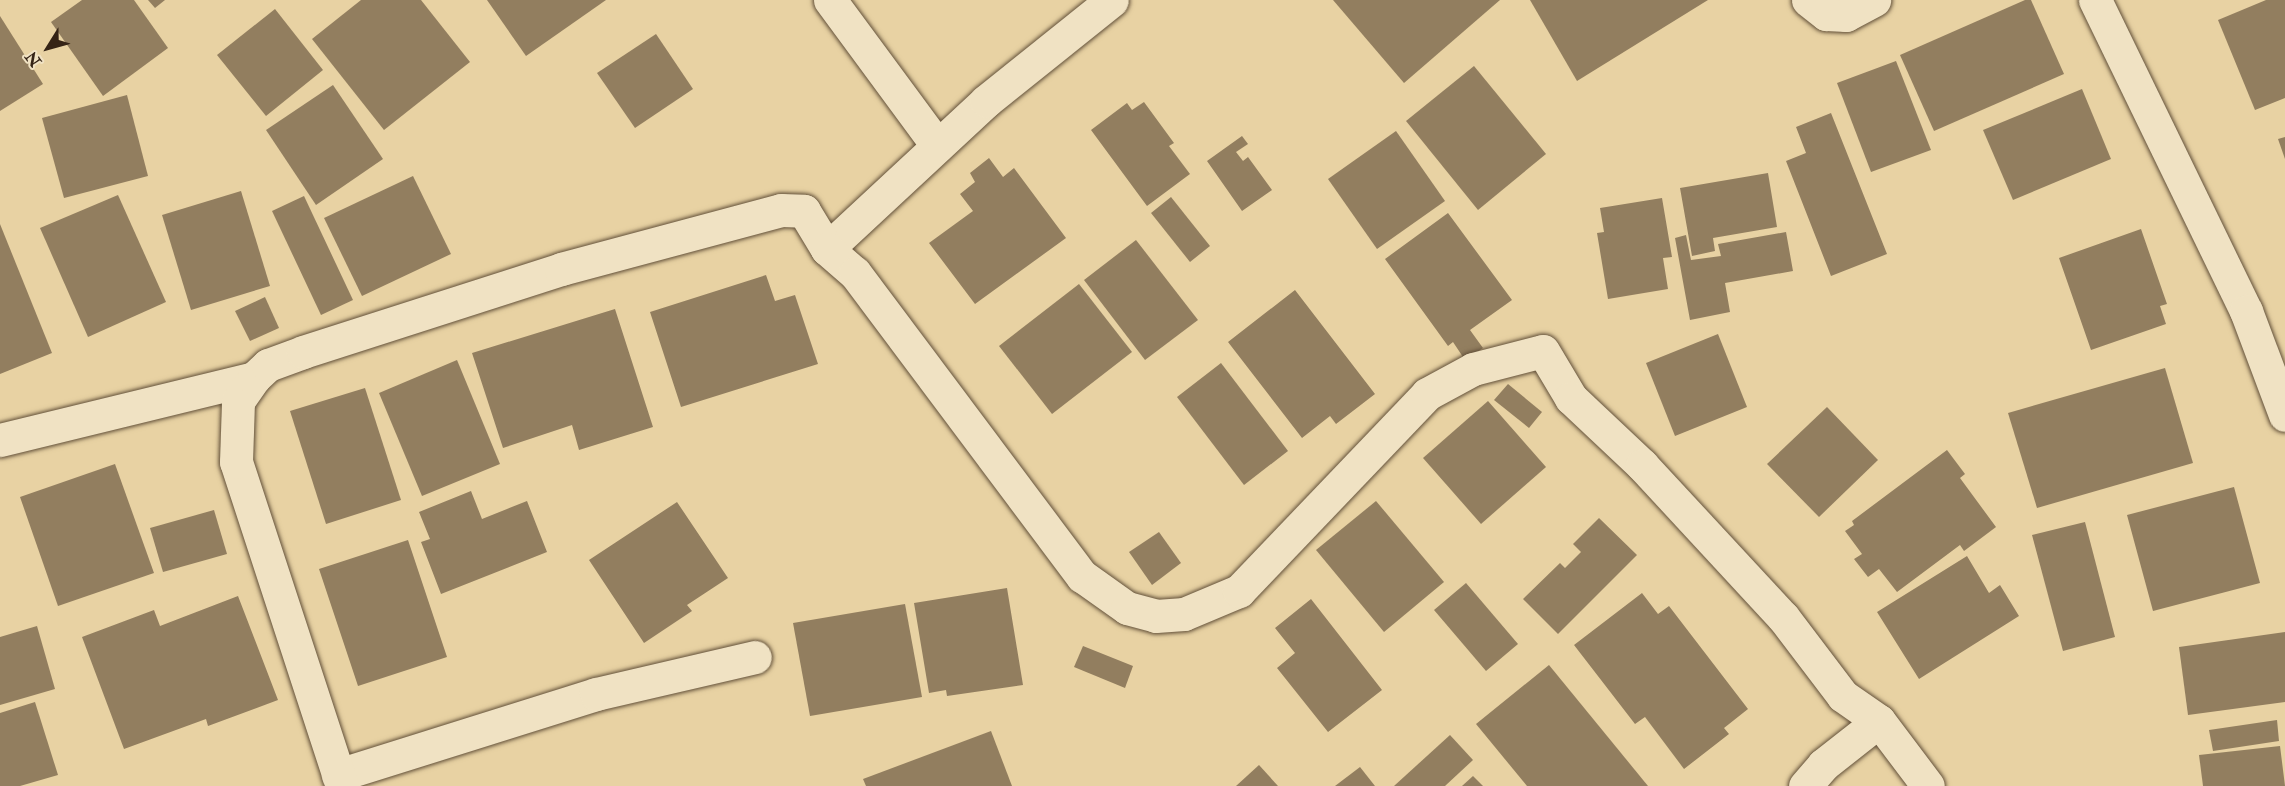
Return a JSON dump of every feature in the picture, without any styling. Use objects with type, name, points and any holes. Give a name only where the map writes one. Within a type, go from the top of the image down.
[{"type":"street","points":[[830,0],[937,145]]},
{"type":"street","points":[[827,249],[937,145],[1112,0]]},
{"type":"street","points":[[1808,0],[1826,14],[1846,15],[1874,0]]},
{"type":"street","points":[[2095,0],[2246,311],[2285,415]]},
{"type":"street","points":[[755,657],[596,694],[340,780],[236,462],[238,401],[254,378],[268,365],[303,351],[516,284],[781,210],[804,211],[827,249],[855,273],[1083,576],[1127,608],[1156,616],[1184,614],[1239,591],[1427,394],[1473,369],[1543,351],[1571,398],[1642,465],[1775,609],[1843,696],[1879,721],[1928,786]]},
{"type":"street","points":[[0,440],[254,378]]},
{"type":"street","points":[[1805,786],[1823,765],[1879,721]]},
{"type":"building","points":[[82,0],[134,0],[168,48],[103,96],[51,22]]},
{"type":"building","points":[[148,0],[165,0],[155,8]]},
{"type":"building","points":[[361,0],[421,0],[470,62],[384,130],[312,39]]},
{"type":"building","points":[[487,0],[606,0],[526,56]]},
{"type":"building","points":[[1333,0],[1500,0],[1404,83]]},
{"type":"building","points":[[1530,0],[1708,0],[1577,81]]},
{"type":"building","points":[[2025,0],[2031,0],[2064,74],[1934,131],[1900,55]]},
{"type":"building","points":[[2266,0],[2285,0],[2285,98],[2255,110],[2218,20]]},
{"type":"building","points":[[275,9],[323,70],[266,116],[217,55]]},
{"type":"building","points":[[0,16],[43,84],[0,111]]},
{"type":"building","points":[[656,34],[693,89],[635,128],[597,73]]},
{"type":"building","points":[[1896,61],[1931,150],[1871,172],[1837,83]]},
{"type":"building","points":[[1474,66],[1546,154],[1478,210],[1406,121]]},
{"type":"building","points":[[333,85],[383,159],[316,205],[266,130]]},
{"type":"building","points":[[2082,89],[2111,159],[2013,200],[1983,130]]},
{"type":"building","points":[[127,95],[148,176],[64,198],[42,118]]},
{"type":"building","points":[[1144,102],[1174,143],[1169,146],[1190,174],[1147,206],[1091,130],[1127,103],[1132,110]]},
{"type":"building","points":[[1831,113],[1887,254],[1831,276],[1786,161],[1806,153],[1796,127]]},
{"type":"building","points":[[1396,131],[1445,201],[1377,249],[1328,179]]},
{"type":"building","points":[[1242,136],[1248,144],[1236,152],[1243,161],[1248,157],[1272,190],[1242,211],[1207,161]]},
{"type":"building","points":[[2285,137],[2285,159],[2278,139]]},
{"type":"building","points":[[989,158],[1003,177],[1014,168],[1066,238],[975,304],[929,243],[973,211],[960,194],[975,182],[970,173]]},
{"type":"building","points":[[1768,173],[1777,227],[1713,238],[1715,251],[1692,256],[1680,188]]},
{"type":"building","points":[[413,176],[451,254],[362,296],[324,218]]},
{"type":"building","points":[[241,191],[270,286],[191,310],[162,215]]},
{"type":"building","points":[[118,195],[166,302],[88,337],[40,228]]},
{"type":"building","points":[[304,196],[353,300],[321,315],[272,211]]},
{"type":"building","points":[[1171,197],[1210,246],[1190,262],[1151,213]]},
{"type":"building","points":[[1662,198],[1672,257],[1663,258],[1668,289],[1608,299],[1597,233],[1604,232],[1600,208]]},
{"type":"building","points":[[1448,213],[1512,300],[1470,330],[1483,348],[1465,360],[1453,342],[1448,346],[1385,259]]},
{"type":"building","points":[[0,224],[52,353],[0,374]]},
{"type":"building","points":[[2141,229],[2167,304],[2160,306],[2166,324],[2091,350],[2059,258]]},
{"type":"building","points":[[1786,232],[1793,271],[1725,283],[1730,312],[1690,320],[1675,238],[1686,235],[1691,260],[1721,256],[1718,244]]},
{"type":"building","points":[[1136,240],[1198,320],[1145,360],[1084,280]]},
{"type":"building","points":[[766,275],[775,301],[795,295],[818,364],[681,407],[650,312]]},
{"type":"building","points":[[1079,284],[1132,352],[1052,414],[999,346]]},
{"type":"building","points":[[1295,290],[1375,394],[1336,424],[1330,416],[1302,438],[1228,342]]},
{"type":"building","points":[[265,297],[279,328],[250,341],[235,311]]},
{"type":"building","points":[[615,309],[653,427],[579,450],[572,425],[503,448],[472,353]]},
{"type":"building","points":[[1718,334],[1747,407],[1675,436],[1646,363]]},
{"type":"building","points":[[457,360],[500,464],[422,496],[379,393]]},
{"type":"building","points":[[1221,363],[1288,451],[1244,485],[1177,397]]},
{"type":"building","points":[[2165,368],[2193,463],[2037,508],[2008,413]]},
{"type":"building","points":[[1508,384],[1542,412],[1529,428],[1494,400]]},
{"type":"building","points":[[365,388],[401,500],[326,524],[290,411]]},
{"type":"building","points":[[1488,401],[1546,467],[1481,524],[1423,458]]},
{"type":"building","points":[[1827,407],[1878,460],[1819,517],[1767,464]]},
{"type":"building","points":[[1947,450],[1965,474],[1960,478],[1996,527],[1964,551],[1960,545],[1897,592],[1879,569],[1868,577],[1854,559],[1862,554],[1845,531],[1854,525],[1852,521]]},
{"type":"building","points":[[115,464],[154,573],[58,606],[20,497]]},
{"type":"building","points":[[2234,487],[2260,583],[2153,611],[2127,515]]},
{"type":"building","points":[[471,491],[482,519],[527,501],[547,552],[441,594],[421,542],[430,539],[419,512]]},
{"type":"building","points":[[1376,501],[1444,582],[1384,632],[1316,550]]},
{"type":"building","points":[[677,502],[728,578],[687,605],[692,611],[644,643],[589,560]]},
{"type":"building","points":[[214,510],[227,554],[163,572],[150,528]]},
{"type":"building","points":[[1599,518],[1637,555],[1558,634],[1523,599],[1560,563],[1565,568],[1581,552],[1573,544]]},
{"type":"building","points":[[2085,522],[2115,637],[2063,651],[2032,535]]},
{"type":"building","points":[[1159,532],[1181,563],[1152,585],[1129,552]]},
{"type":"building","points":[[408,540],[447,657],[358,686],[319,569]]},
{"type":"building","points":[[1967,556],[1989,593],[2000,585],[2019,616],[1919,679],[1877,612]]},
{"type":"building","points":[[1466,583],[1518,644],[1486,671],[1434,610]]},
{"type":"building","points":[[1007,588],[1023,685],[947,696],[946,690],[929,693],[914,603]]},
{"type":"building","points":[[1642,593],[1658,614],[1669,606],[1748,709],[1724,728],[1729,734],[1684,769],[1645,717],[1635,724],[1574,645]]},
{"type":"building","points":[[238,596],[278,700],[208,726],[206,719],[124,749],[82,637],[154,610],[160,626]]},
{"type":"building","points":[[1311,599],[1382,690],[1328,732],[1277,668],[1295,653],[1275,628]]},
{"type":"building","points":[[905,604],[922,697],[810,716],[793,623]]},
{"type":"building","points":[[37,626],[55,689],[0,705],[0,637]]},
{"type":"building","points":[[2285,632],[2285,702],[2188,715],[2179,647]]},
{"type":"building","points":[[1083,646],[1133,666],[1125,688],[1074,667]]},
{"type":"building","points":[[1549,665],[1648,786],[1527,786],[1476,724]]},
{"type":"building","points":[[35,702],[58,775],[20,786],[0,786],[0,713]]},
{"type":"building","points":[[2277,720],[2279,741],[2213,751],[2209,730]]},
{"type":"building","points":[[991,731],[1012,786],[866,786],[863,779]]},
{"type":"building","points":[[1450,735],[1473,760],[1445,786],[1394,786]]},
{"type":"building","points":[[2280,746],[2285,786],[2203,786],[2199,755]]},
{"type":"building","points":[[1259,765],[1278,786],[1236,786]]},
{"type":"building","points":[[1360,767],[1375,786],[1335,786]]},
{"type":"building","points":[[1473,776],[1483,786],[1462,786]]}]
